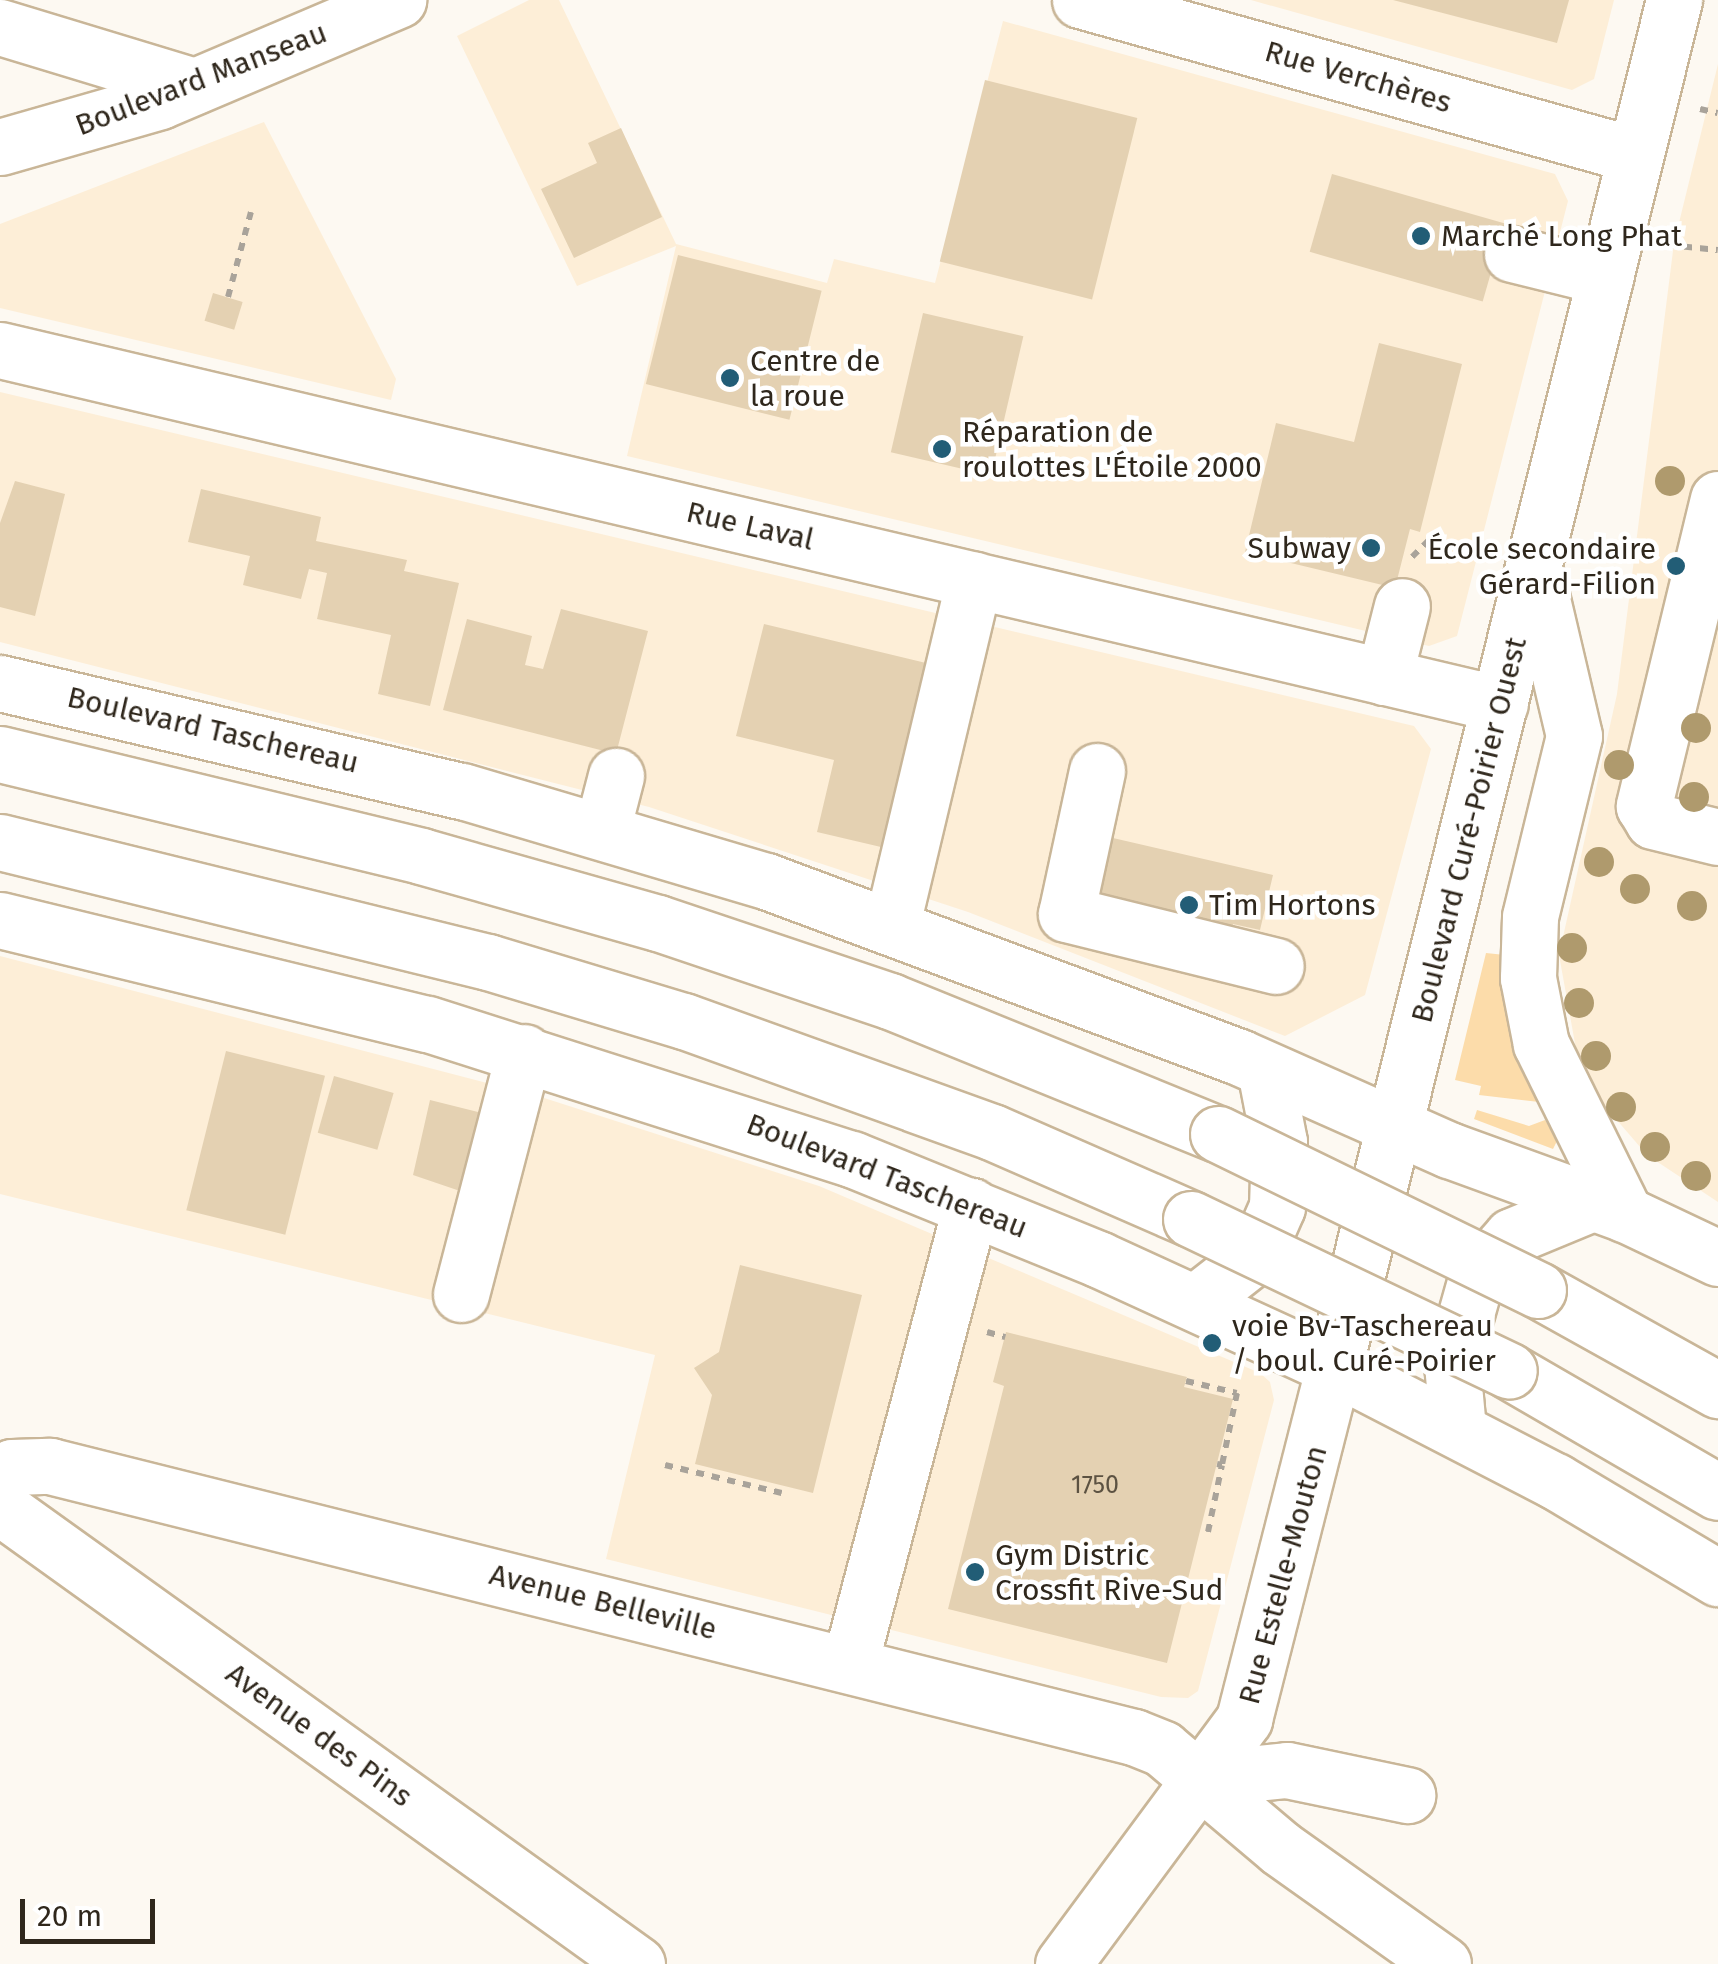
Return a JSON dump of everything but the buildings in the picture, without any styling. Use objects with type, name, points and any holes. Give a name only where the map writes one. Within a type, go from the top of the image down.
[{"type":"main road","name":"Boulevard Manseau","points":[[0,147],[113,118],[398,0]]},
{"type":"main road","name":"Rue Verchères","points":[[1080,0],[1232,20],[1635,156]]},
{"type":"main road","name":"Boulevard Curé-Poirier Ouest","points":[[1334,1368],[1674,0]]},
{"type":"main road","points":[[0,26],[194,86]]},
{"type":"main road","points":[[1512,254],[1606,277]]},
{"type":"main road","name":"Rue Laval","points":[[0,350],[1500,704]]},
{"type":"main road","points":[[1718,499],[1644,806],[1653,822],[1718,837]]},
{"type":"main road","points":[[1458,1429],[1454,1352],[1477,1275],[1512,1236],[1608,1208],[1541,1044],[1528,978],[1530,917],[1574,736],[1534,565]]},
{"type":"main road","points":[[892,924],[974,580]]},
{"type":"main road","points":[[1384,677],[1402,606]]},
{"type":"main road","name":"Boulevard Taschereau","points":[[0,684],[319,754],[602,830],[892,924],[1608,1208],[1718,1258]]},
{"type":"main road","points":[[0,754],[421,856],[673,928],[918,1012],[1218,1134],[1538,1290],[1718,1390]]},
{"type":"main road","points":[[1081,767],[1066,914],[1276,966]]},
{"type":"main road","points":[[602,830],[616,776]]},
{"type":"main road","points":[[0,842],[488,962],[684,1021],[992,1132],[1191,1219],[1508,1371],[1718,1492]]},
{"type":"main road","name":"Boulevard Taschereau","points":[[0,920],[524,1052],[792,1137],[971,1206],[1196,1302],[1458,1429],[1718,1578]]},
{"type":"main road","points":[[461,1294],[524,1052]]},
{"type":"main road","points":[[1196,1302],[1243,1270],[1274,1217],[1280,1152],[1265,1070]]},
{"type":"main road","points":[[850,1663],[971,1206]]},
{"type":"main road","name":"Rue Estelle-Mouton","points":[[1063,1964],[1252,1702],[1334,1368]]},
{"type":"main road","name":"Avenue Belleville","points":[[0,1478],[12,1468],[50,1466],[1134,1736],[1198,1778],[1280,1848],[1443,1964]]},
{"type":"main road","name":"Avenue des Pins","points":[[0,1507],[637,1964]]},
{"type":"main road","points":[[1198,1778],[1287,1770],[1407,1795]]},
{"type":"path","points":[[1700,109],[1718,113]]},
{"type":"path","points":[[228,297],[251,212]]},
{"type":"path","points":[[1668,245],[1718,250]]},
{"type":"path","points":[[1186,1381],[1237,1393],[1219,1464],[1208,1532]]},
{"type":"path","points":[[665,1466],[782,1493]]},
{"type":"shaded area","points":[[529,0],[559,0],[676,244],[827,283],[834,259],[935,283],[1003,21],[1555,174],[1568,201],[1457,636],[1429,646],[627,456],[676,246],[577,286],[457,36]]},
{"type":"shaded area","points":[[1251,0],[1614,0],[1594,79],[1572,90]]},
{"type":"shaded area","name":"École secondaire Gérard-Filion","points":[[1718,64],[1718,1202],[1647,1155],[1603,1104],[1576,1049],[1559,955],[1617,694],[1674,243]]},
{"type":"shaded area","points":[[264,122],[396,379],[391,400],[0,308],[0,224]]},
{"type":"shaded area","points":[[0,392],[1414,726],[1431,749],[1365,995],[1285,1036],[968,912],[649,807],[0,642]]},
{"type":"shaded area","points":[[1486,953],[1505,955],[1516,1047],[1539,1102],[1479,1095],[1481,1086],[1455,1080]]},
{"type":"shaded area","points":[[0,956],[541,1097],[819,1186],[1260,1373],[1270,1382],[1274,1400],[1198,1691],[1188,1698],[1161,1697],[606,1559],[655,1355],[0,1194]]},
{"type":"shaded area","points":[[1477,1110],[1529,1126],[1545,1120],[1558,1139],[1553,1149],[1474,1119]]},
{"type":"place","name":"Marché Long Phat","points":[[1421,236]]},
{"type":"place","name":"Centre de la roue","points":[[730,378]]},
{"type":"place","name":"Réparation de roulottes L'Étoile 2000","points":[[942,449]]},
{"type":"place","name":"Subway","points":[[1371,548]]},
{"type":"place","name":"École secondaire Gérard-Filion","points":[[1676,566]]},
{"type":"place","name":"Tim Hortons","points":[[1189,905]]},
{"type":"place","name":"voie Bv-Taschereau / boul. Curé-Poirier","points":[[1212,1343]]},
{"type":"place","name":"Gym Distric Crossfit Rive-Sud","points":[[975,1572]]}]
